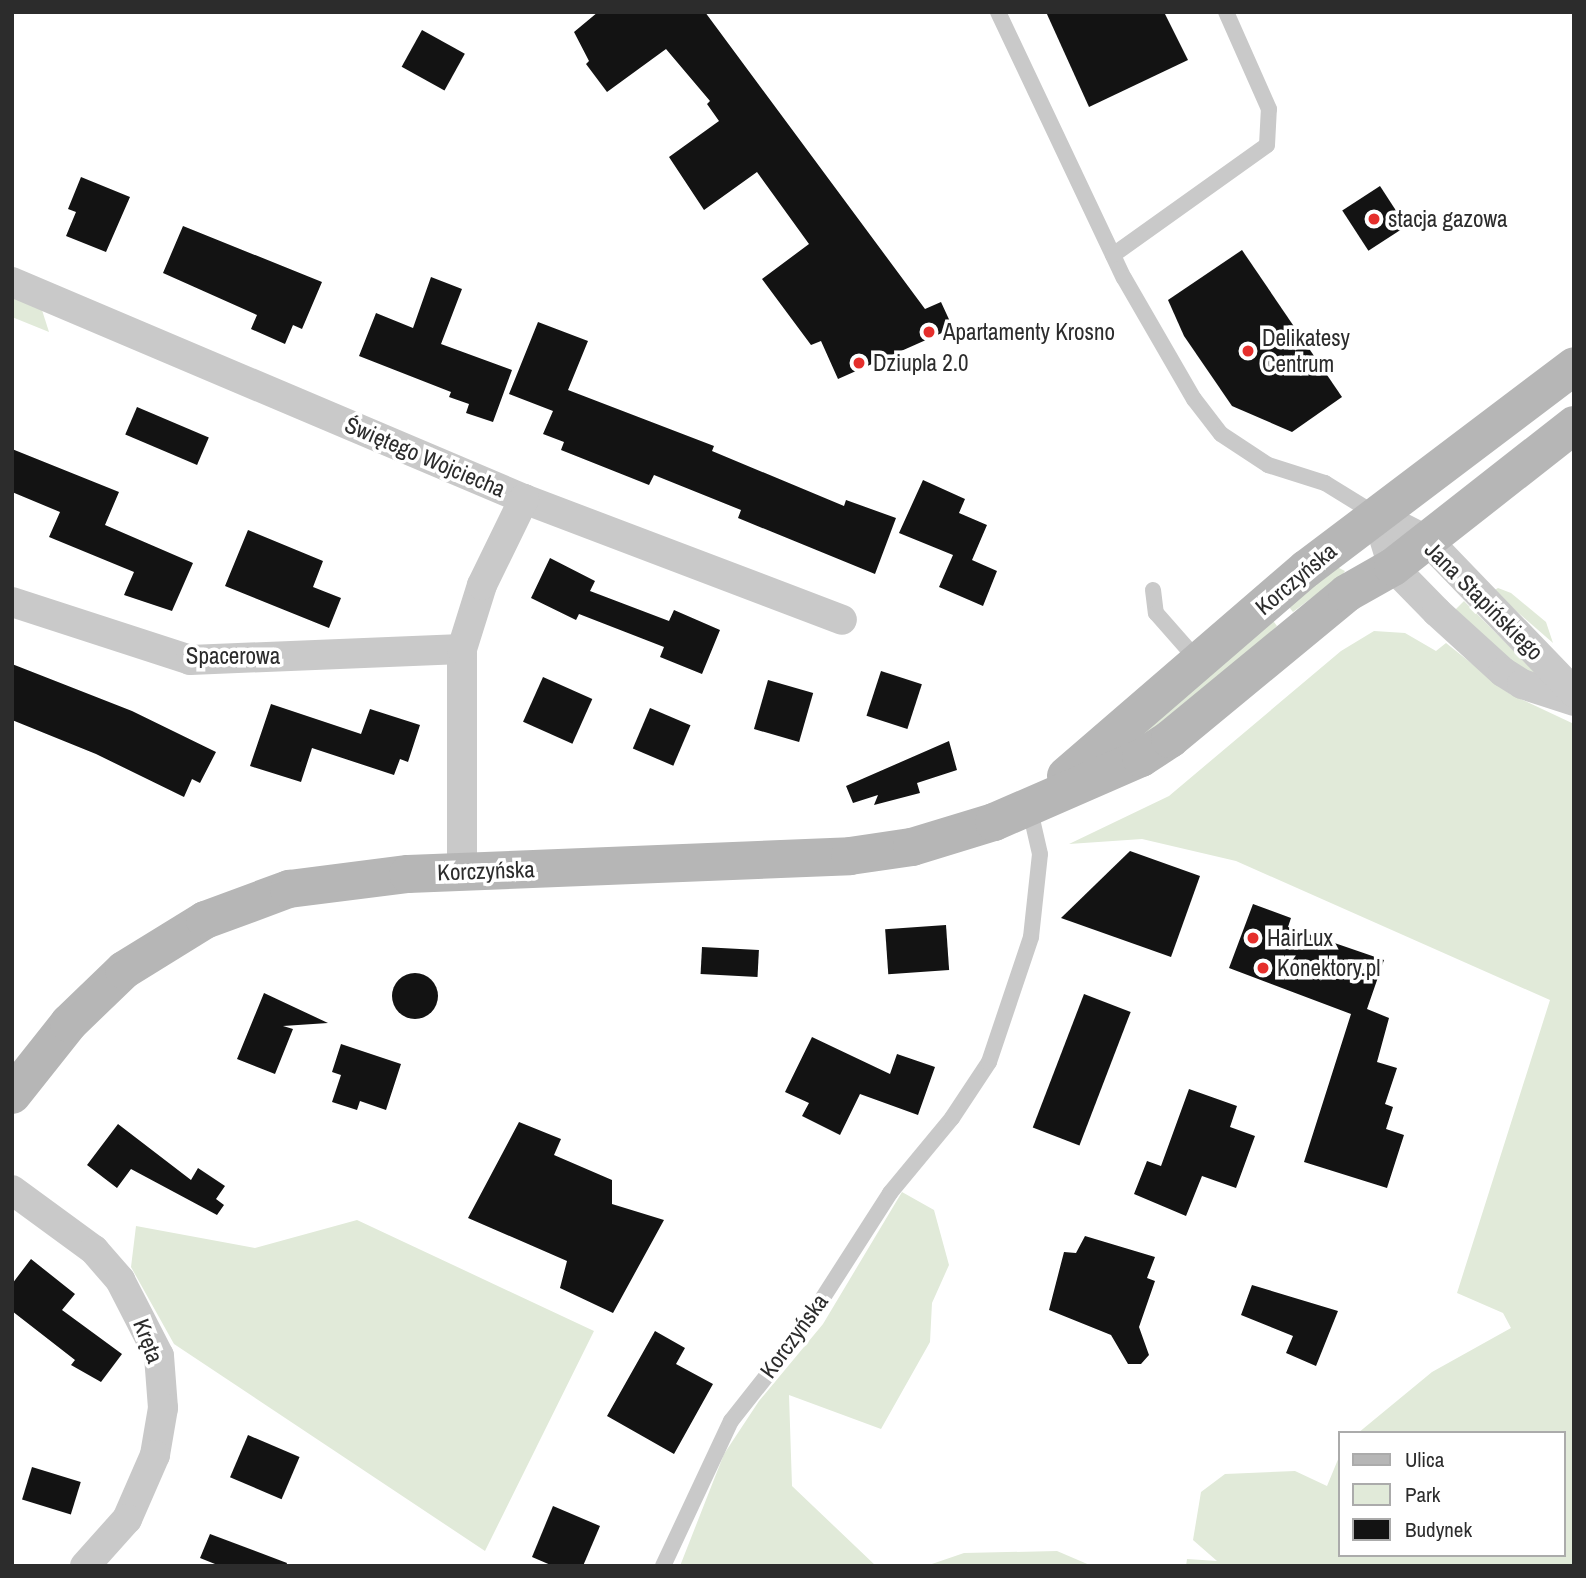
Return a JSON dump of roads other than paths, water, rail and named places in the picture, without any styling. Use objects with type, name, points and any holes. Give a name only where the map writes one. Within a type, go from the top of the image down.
[{"type":"main road","name":"Korczyńska","points":[[1029,806],[1306,569],[1574,366]]},
{"type":"main road","name":"Korczyńska","points":[[12,1095],[89,1001],[140,959],[205,920],[257,898],[314,884],[462,871],[850,856],[941,840],[1141,758],[1170,739],[1347,593],[1393,567],[1574,425]]},
{"type":"street","name":"Świętego Wojciecha","points":[[12,282],[524,499],[842,620]]},
{"type":"street","points":[[462,871],[462,649],[482,584],[524,499]]},
{"type":"street","name":"Jana Stapińskiego","points":[[1377,515],[1428,541],[1574,692]]},
{"type":"street","name":"Jana Stapińskiego","points":[[1377,515],[1393,567],[1503,672],[1522,684],[1574,701]]},
{"type":"street","name":"Spacerowa","points":[[12,602],[191,660],[462,649]]},
{"type":"street","name":"Kręta","points":[[12,1190],[94,1250],[120,1280],[159,1356],[163,1408],[155,1455],[127,1519],[85,1566]]},
{"type":"lane","points":[[998,12],[1113,255],[1194,399],[1221,434],[1268,466],[1325,482],[1377,515]]},
{"type":"lane","points":[[1113,255],[1267,145],[1269,109],[1226,12]]},
{"type":"lane","points":[[1153,590],[1156,613],[1199,662]]},
{"type":"lane","name":"Korczyńska","points":[[663,1566],[731,1421],[799,1335],[890,1193],[952,1118],[989,1062],[1031,937],[1040,854],[1029,806]]},
{"type":"place","name":"stacja gazowa","points":[[1374,219]]},
{"type":"place","name":"Apartamenty Krosno","points":[[929,332]]},
{"type":"place","name":"Delikatesy Centrum","points":[[1248,351]]},
{"type":"place","name":"Dziupla 2.0","points":[[859,363]]},
{"type":"place","name":"HairLux","points":[[1253,938]]},
{"type":"place","name":"Konektory.pl","points":[[1263,968]]}]
